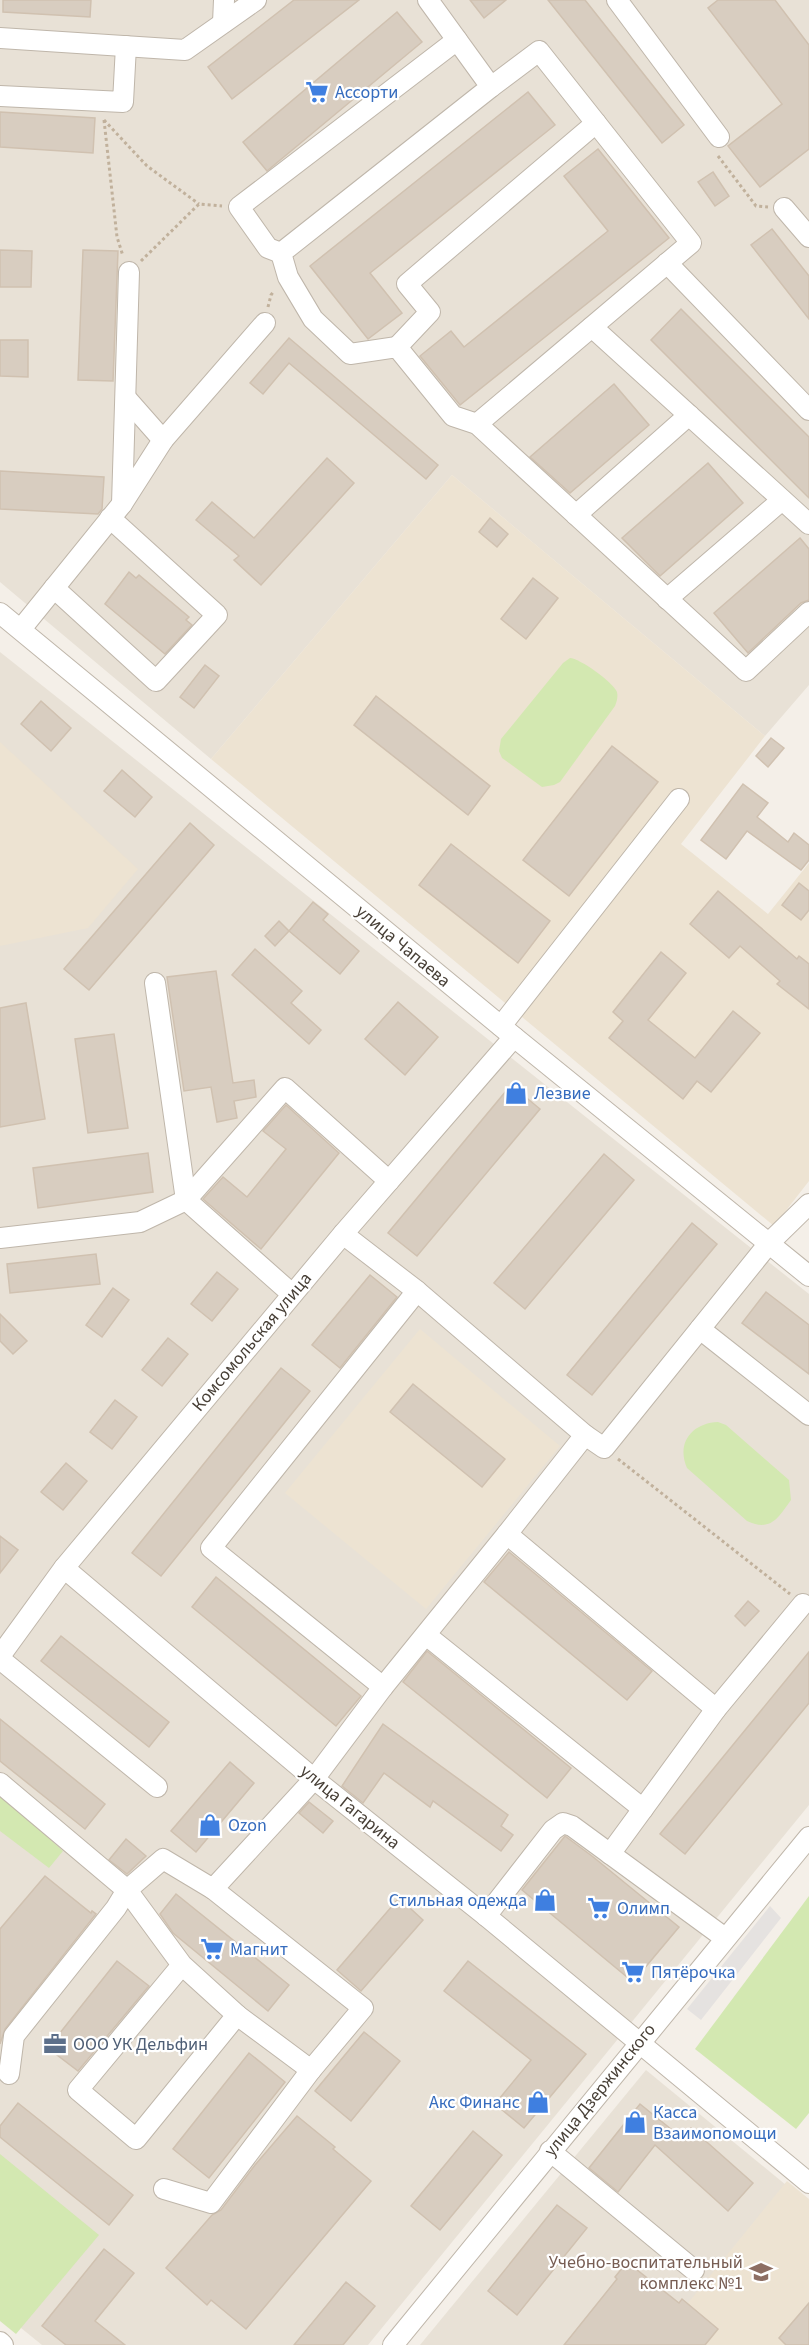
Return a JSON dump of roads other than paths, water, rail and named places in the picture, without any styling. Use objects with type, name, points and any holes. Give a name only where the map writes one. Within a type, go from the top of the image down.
[{"type":"street","points":[[223,23],[224,0]]},
{"type":"street","points":[[0,38],[185,50],[256,0]]},
{"type":"street","points":[[428,0],[491,87]]},
{"type":"street","points":[[617,0],[719,137]]},
{"type":"street","points":[[280,253],[267,248],[239,207],[457,40]]},
{"type":"street","points":[[0,96],[123,102],[126,46]]},
{"type":"street","points":[[280,253],[539,51],[690,243],[477,424]]},
{"type":"street","points":[[280,253],[288,277],[313,319],[350,354],[397,347],[430,312],[407,284],[596,123]]},
{"type":"street","points":[[784,207],[809,237]]},
{"type":"street","points":[[667,263],[809,410]]},
{"type":"street","points":[[54,588],[156,681],[217,615],[116,511],[126,398],[129,272]]},
{"type":"street","points":[[21,629],[116,511],[163,440],[265,323]]},
{"type":"street","points":[[592,327],[809,524]]},
{"type":"street","points":[[397,347],[453,416],[477,424],[746,671],[809,612]]},
{"type":"street","points":[[126,398],[163,440]]},
{"type":"street","points":[[576,515],[689,415]]},
{"type":"street","points":[[667,599],[782,500]]},
{"type":"street","name":"улица Чапаева","points":[[0,613],[508,1032],[770,1242],[809,1276]]},
{"type":"street","name":"Комсомольская улица","points":[[0,1657],[64,1568],[389,1180],[508,1032],[679,799]]},
{"type":"street","points":[[155,983],[186,1200],[292,1294]]},
{"type":"street","points":[[0,1238],[140,1222],[186,1200],[285,1088],[389,1180]]},
{"type":"street","points":[[343,1234],[417,1291],[585,1435],[604,1448],[770,1242],[809,1204]]},
{"type":"street","points":[[383,1687],[211,1548],[417,1291]]},
{"type":"street","points":[[700,1329],[809,1415]]},
{"type":"street","points":[[213,1889],[314,1779],[383,1687],[585,1435]]},
{"type":"street","points":[[507,1534],[716,1709]]},
{"type":"street","name":"улица Гагарина","points":[[64,1568],[314,1779],[486,1916],[809,2183]]},
{"type":"street","points":[[610,1854],[716,1709],[807,1603]]},
{"type":"street","points":[[426,1635],[642,1809]]},
{"type":"street","points":[[0,1657],[157,1787]]},
{"type":"street","points":[[0,1783],[128,1890],[182,1965],[237,2015],[310,2070]]},
{"type":"street","points":[[486,1916],[553,1830],[563,1823],[572,1826],[725,1938]]},
{"type":"street","name":"улица Дзержинского","points":[[393,2345],[809,1837]]},
{"type":"street","points":[[9,2074],[14,2036],[128,1890],[163,1859],[213,1889],[363,2008],[310,2070],[211,2203],[164,2189]]},
{"type":"street","points":[[182,1965],[78,2090],[136,2139],[237,2015]]},
{"type":"street","points":[[550,2151],[694,2270]]},
{"type":"place","name":"Ассорти","points":[[317,92]]},
{"type":"place","name":"Лезвие","points":[[516,1093]]},
{"type":"place","name":"Ozon","points":[[210,1825]]},
{"type":"place","name":"Стильная одежда","points":[[545,1900]]},
{"type":"place","name":"Олимп","points":[[599,1908]]},
{"type":"place","name":"Магнит","points":[[212,1949]]},
{"type":"place","name":"Пятёрочка","points":[[633,1972]]},
{"type":"place","name":"ООО УК Дельфин","points":[[55,2044]]},
{"type":"place","name":"Акс Финанс","points":[[538,2102]]},
{"type":"place","name":"Касса Взаимопомощи","points":[[635,2122]]},
{"type":"place","name":"Учебно-воспитательный комплекс №1","points":[[761,2272]]}]
